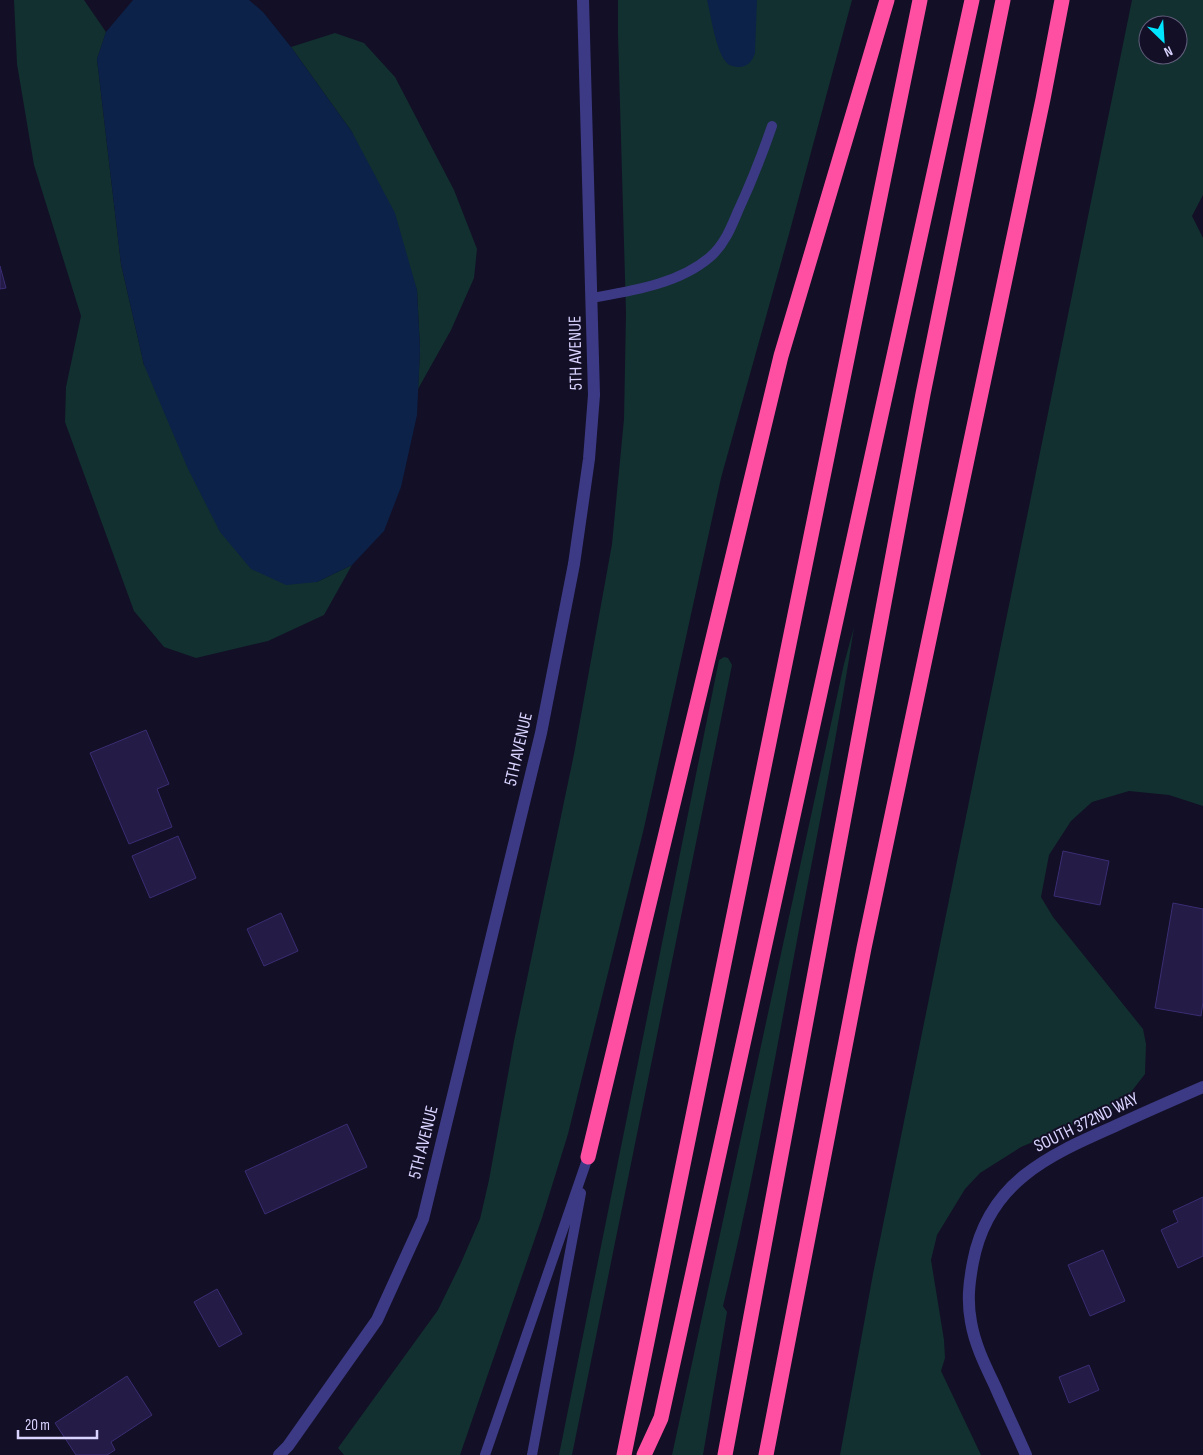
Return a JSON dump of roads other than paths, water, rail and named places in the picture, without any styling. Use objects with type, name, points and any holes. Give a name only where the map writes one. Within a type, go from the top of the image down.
[{"type":"highway","points":[[588,1157],[781,356],[887,0]]},
{"type":"highway","points":[[624,1455],[920,0]]},
{"type":"highway","points":[[644,1455],[661,1418],[972,0]]},
{"type":"highway","points":[[725,1455],[923,394],[1003,0]]},
{"type":"highway","points":[[766,1455],[864,948],[1039,118],[1062,0]]},
{"type":"street","name":"5TH AVENUE","points":[[279,1455],[288,1446],[376,1320],[423,1219],[541,733],[574,564],[589,459],[594,395],[583,0]]},
{"type":"street","name":"SOUTH 372ND WAY","points":[[1026,1455],[978,1350],[971,1323],[968,1297],[976,1244],[987,1221],[1000,1199],[1022,1176],[1041,1162],[1068,1147],[1203,1087]]},
{"type":"lane","points":[[592,298],[638,290],[657,284],[683,273],[711,257],[727,236],[755,176],[772,126]]},
{"type":"lane","points":[[485,1455],[588,1157]]},
{"type":"lane","points":[[532,1455],[588,1157]]},
{"type":"water","points":[[133,0],[249,0],[263,12],[291,47],[352,132],[395,213],[417,290],[420,350],[417,415],[401,487],[384,531],[352,565],[317,582],[286,585],[251,569],[220,532],[188,469],[144,365],[121,264],[97,59],[106,32]]},
{"type":"water","points":[[707,0],[757,0],[755,53],[751,61],[742,67],[728,64],[720,52]]}]
